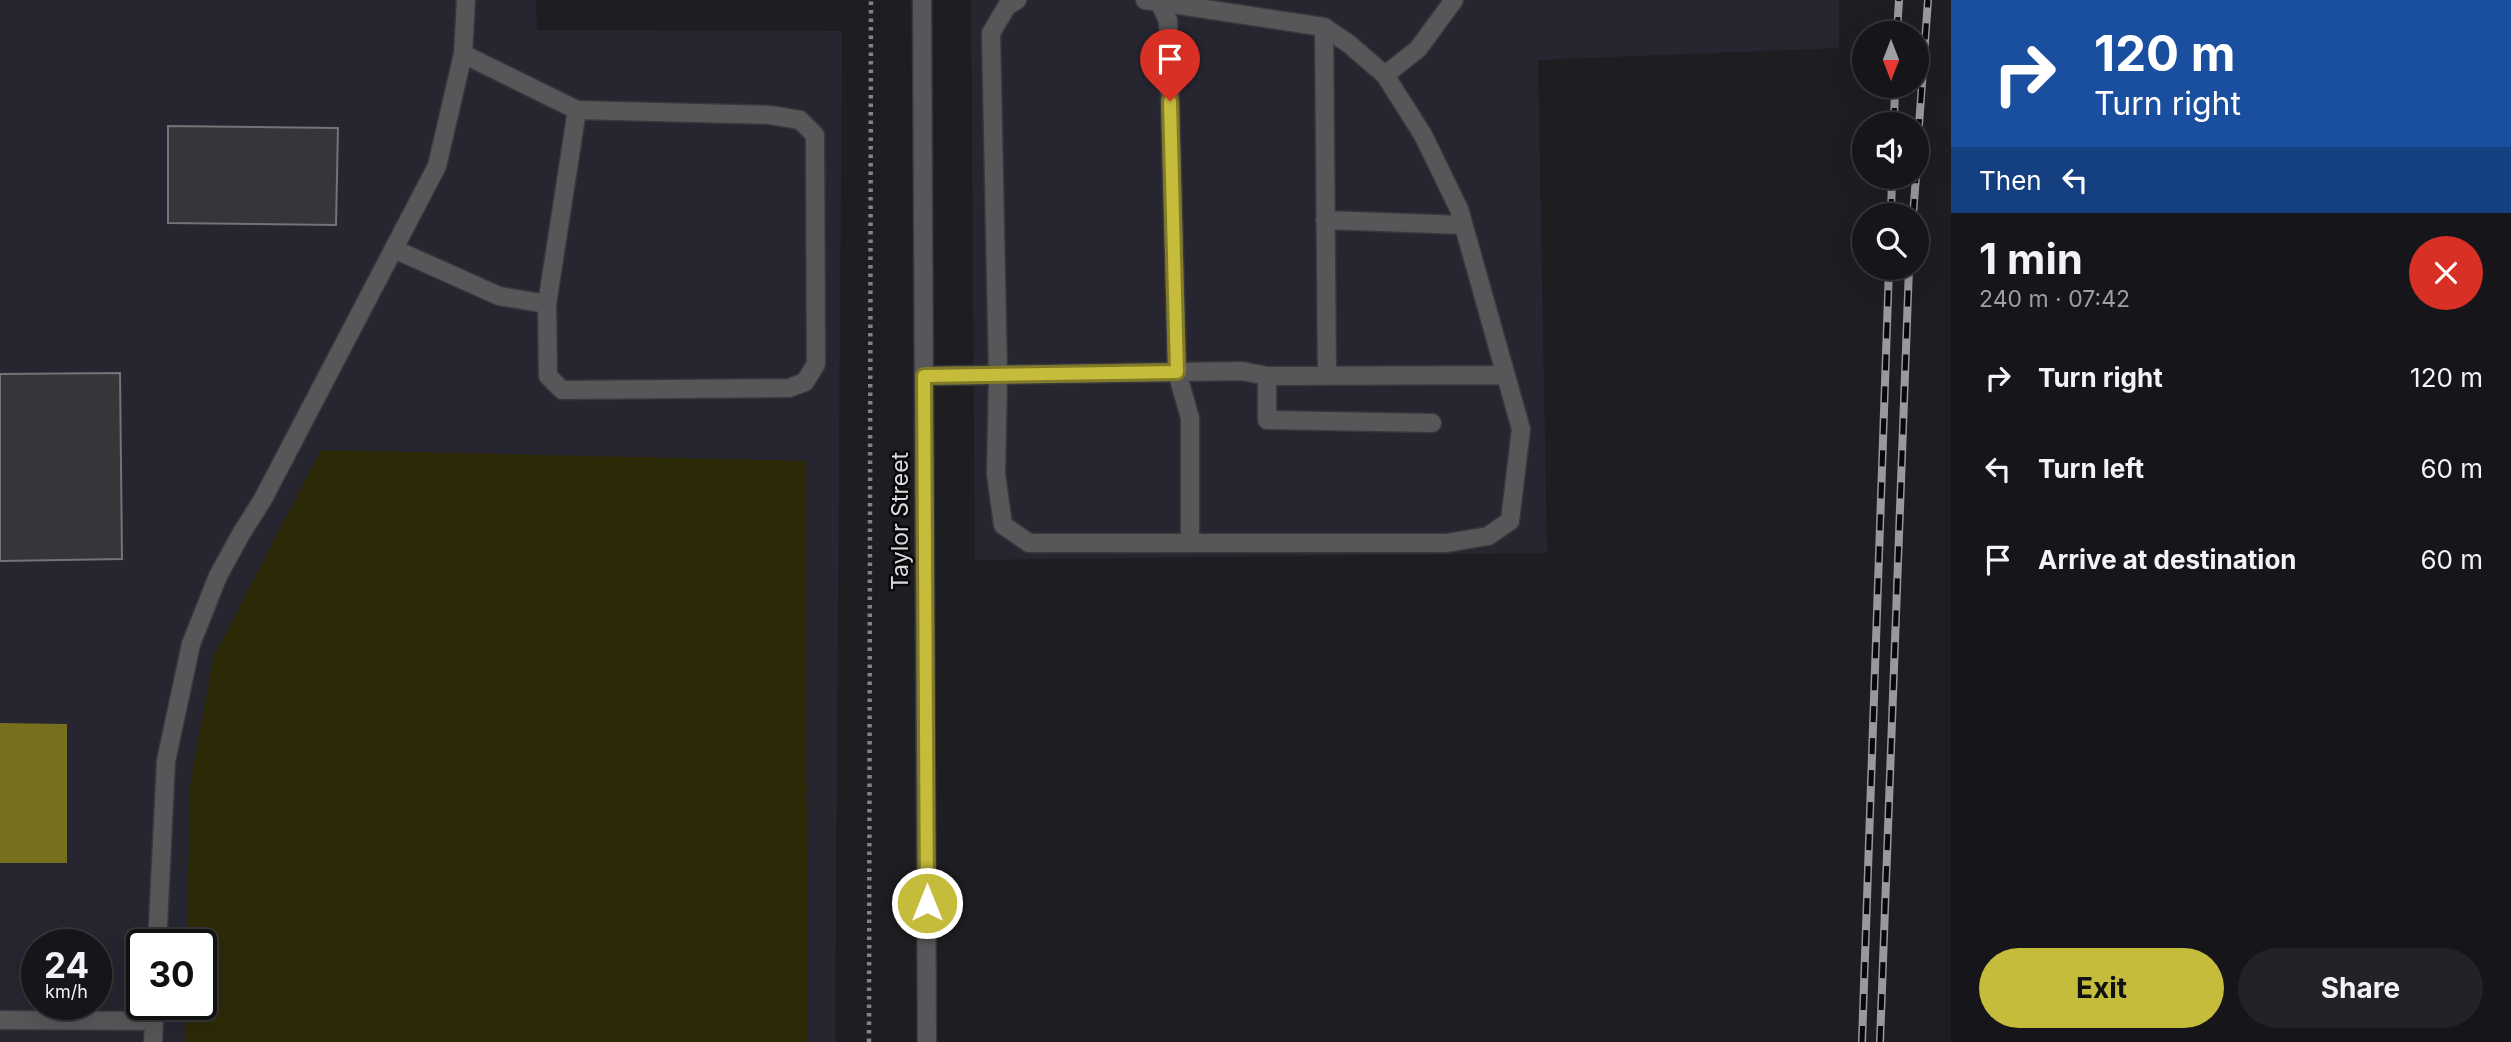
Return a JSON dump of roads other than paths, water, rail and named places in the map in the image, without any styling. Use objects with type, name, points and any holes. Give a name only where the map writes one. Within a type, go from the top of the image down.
[{"type":"street","points":[[159,929],[166,761],[191,644],[218,576],[240,534],[263,499],[437,166],[463,54],[466,0]]},
{"type":"street","name":"Taylor Street","points":[[922,0],[927,1042]]},
{"type":"street","points":[[1017,0],[1007,6],[991,33],[998,375],[996,474],[1003,525],[1029,543],[1447,543],[1488,536],[1510,520],[1521,429],[1459,209],[1423,135],[1385,75],[1324,27],[1152,1]]},
{"type":"street","points":[[1385,75],[1418,49],[1454,0]]},
{"type":"street","points":[[1152,1],[1168,20],[1177,372],[1190,418],[1190,543]]},
{"type":"street","points":[[1324,27],[1327,376]]},
{"type":"street","points":[[463,54],[576,110],[770,115],[800,120],[815,135],[816,364],[805,382],[789,388],[562,390],[548,376],[547,304],[576,110]]},
{"type":"street","points":[[1325,220],[1463,225]]},
{"type":"street","points":[[394,249],[499,296],[547,304]]},
{"type":"street","points":[[924,376],[1242,371],[1266,376],[1506,375]]},
{"type":"street","points":[[1266,376],[1266,420],[1432,423]]},
{"type":"street","points":[[0,1020],[126,1014]]},
{"type":"street","points":[[153,1042],[154,1020]]},
{"type":"railway","points":[[1898,21],[1899,0]]},
{"type":"railway","points":[[1920,112],[1928,0]]},
{"type":"railway","points":[[1894,112],[1895,98]]},
{"type":"railway","points":[[1891,203],[1892,189]]},
{"type":"railway","points":[[1914,203],[1915,189]]},
{"type":"railway","points":[[1862,1042],[1889,280]]},
{"type":"railway","points":[[1880,1042],[1909,280]]}]
